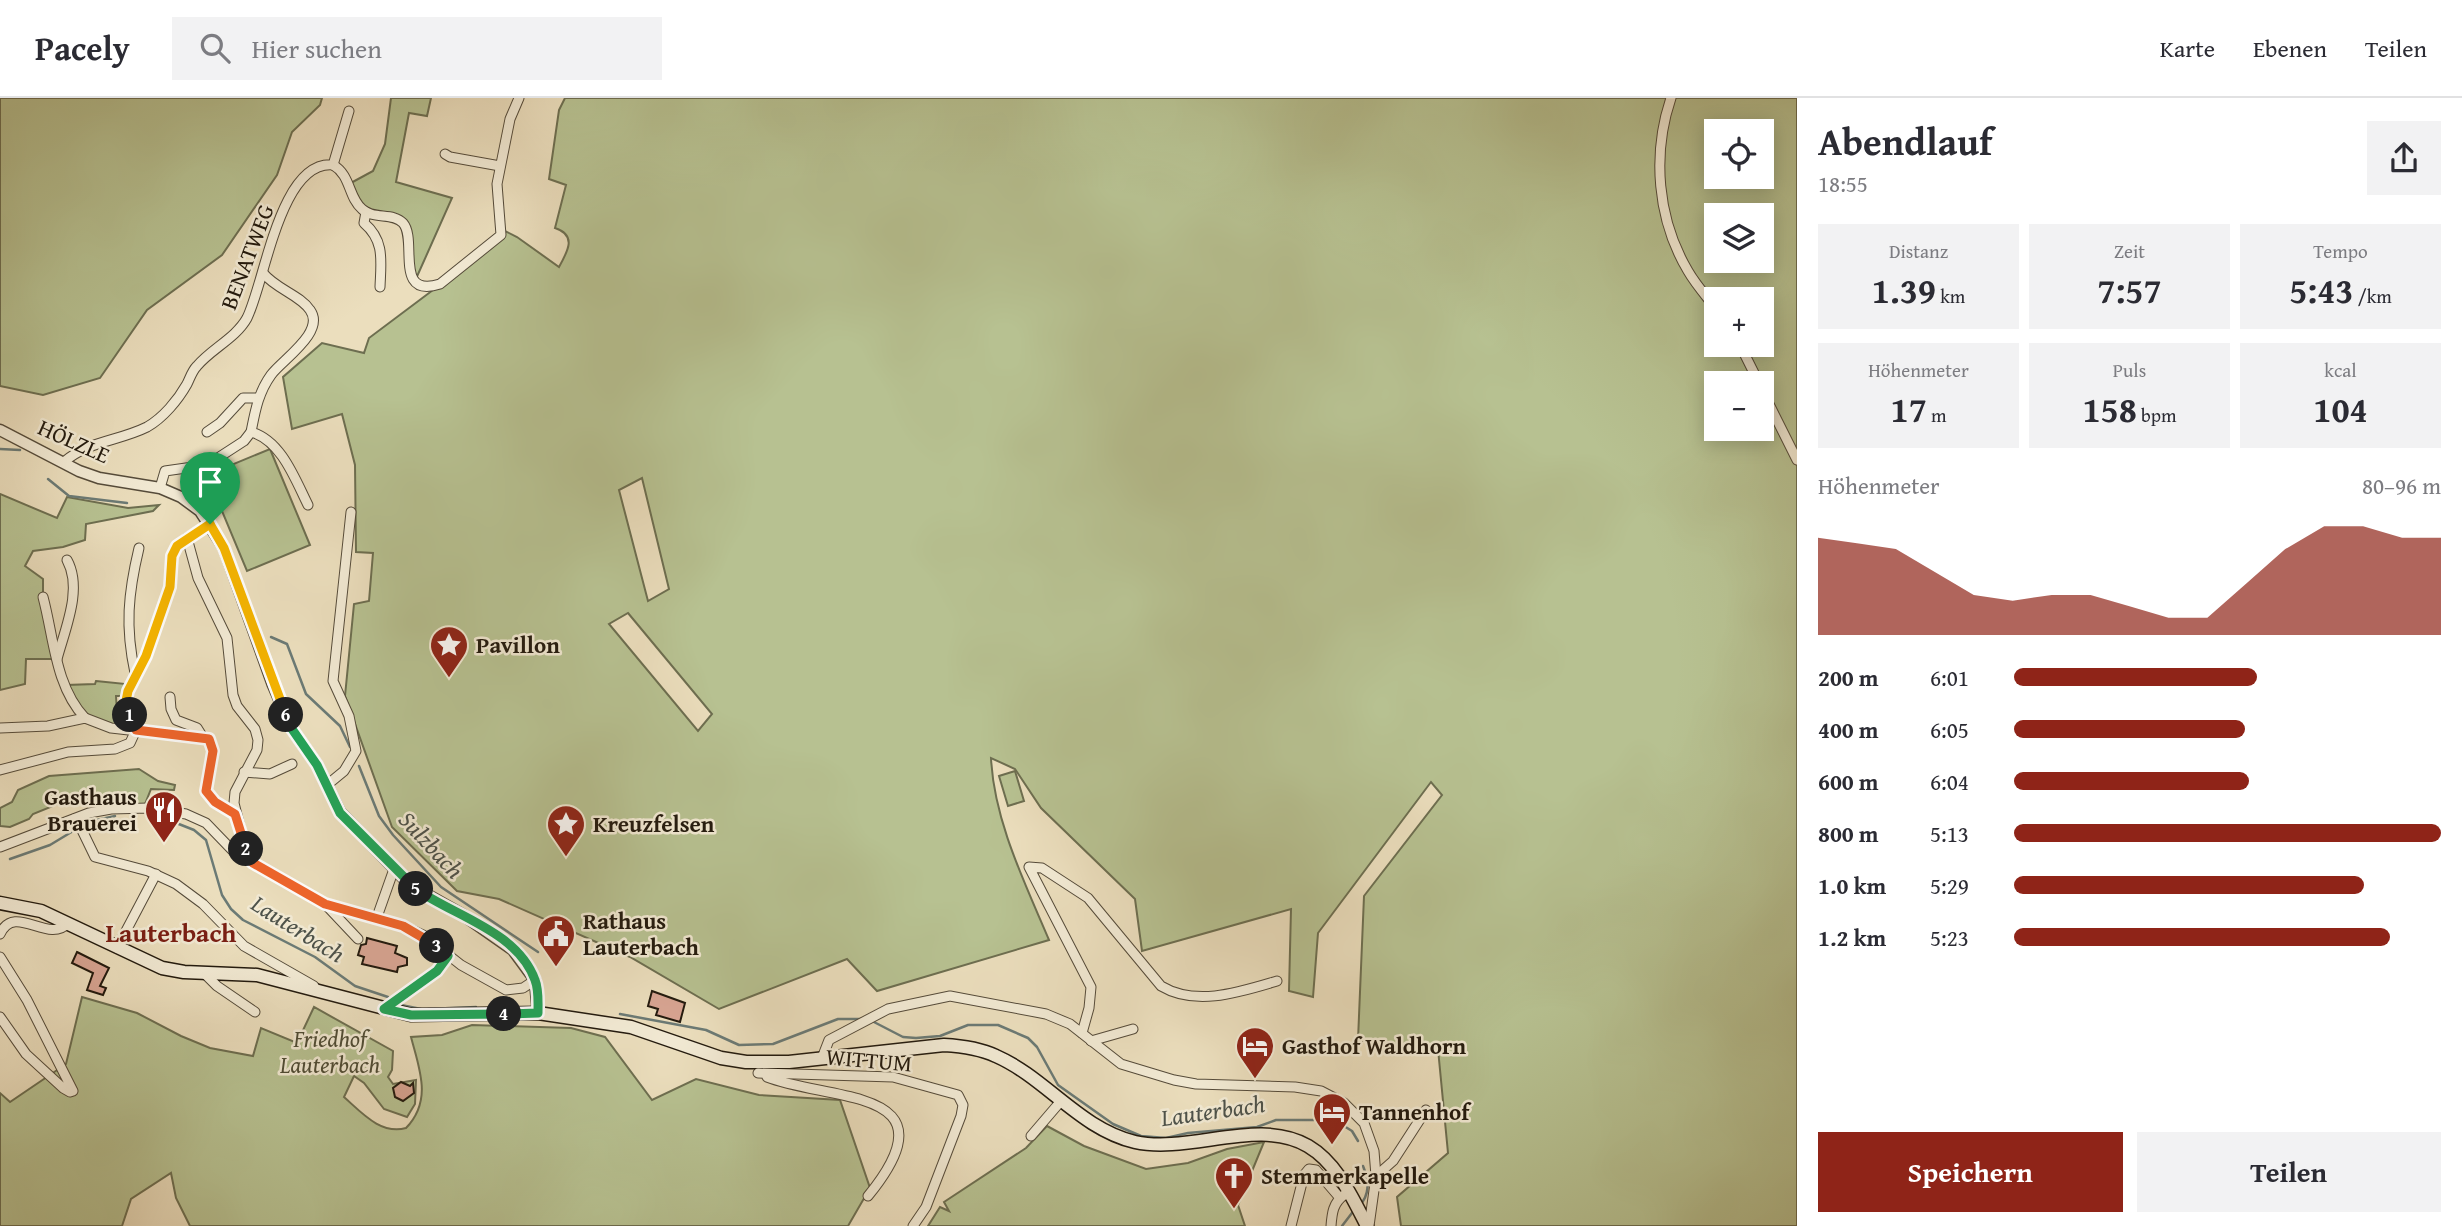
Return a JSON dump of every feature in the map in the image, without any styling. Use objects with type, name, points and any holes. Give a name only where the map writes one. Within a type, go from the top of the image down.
[{"type":"main road","points":[[0,903],[31,908],[162,968],[184,972],[257,975],[384,1009],[421,1016],[538,1013],[631,1027],[721,1058],[746,1062],[782,1062],[944,1045],[967,1046],[995,1055],[1099,1128],[1133,1142],[1154,1145],[1282,1135],[1307,1145],[1323,1157],[1336,1172],[1347,1197],[1368,1226]]},
{"type":"street","points":[[349,111],[333,165],[345,174],[356,202],[366,212],[397,219],[403,223],[407,231],[411,275],[423,285],[440,284],[501,235],[496,195],[510,119],[519,98]]},
{"type":"street","points":[[1671,98],[1660,144],[1659,169],[1664,207],[1687,270],[1704,293]]},
{"type":"street","points":[[445,154],[500,166]]},
{"type":"street","name":"BENATWEG","points":[[64,462],[75,452],[146,427],[158,419],[177,399],[195,367],[239,329],[247,318],[273,234],[302,179],[316,166],[333,165]]},
{"type":"street","points":[[366,212],[364,223],[378,238],[382,251],[380,286]]},
{"type":"street","points":[[160,488],[165,471],[207,466],[244,441],[251,432],[258,398],[270,376],[308,336],[314,319],[310,309],[270,282],[263,272]]},
{"type":"street","points":[[207,432],[220,423],[243,398],[258,398]]},
{"type":"street","points":[[1774,414],[1797,460]]},
{"type":"street","name":"HÖLZLE","points":[[0,430],[99,478],[160,488],[181,497],[200,511],[224,548],[273,685],[292,729],[345,819],[422,893],[501,939],[523,960],[535,980]]},
{"type":"street","points":[[251,432],[267,439],[281,454],[308,505]]},
{"type":"street","points":[[327,785],[344,771],[356,751],[349,716],[333,681],[351,512]]},
{"type":"street","points":[[0,770],[68,752],[124,747],[134,738],[136,730],[126,701],[135,673],[146,656],[170,587],[172,556],[177,546],[210,524]]},
{"type":"street","points":[[187,538],[198,578],[227,638],[233,695],[237,706],[255,729],[258,740],[257,750],[235,792],[235,814],[245,840],[248,858]]},
{"type":"street","points":[[135,673],[128,638],[129,592],[139,548]]},
{"type":"street","points":[[57,659],[73,596],[74,572],[67,560]]},
{"type":"street","points":[[43,597],[57,659],[69,696],[85,718],[111,728],[202,736],[209,739],[212,744],[206,791],[215,802],[235,814]]},
{"type":"street","points":[[170,697],[176,720],[197,728],[202,736]]},
{"type":"street","points":[[0,728],[48,726],[85,718]]},
{"type":"street","points":[[244,772],[270,774],[292,764]]},
{"type":"street","points":[[0,847],[78,825],[111,809],[170,810],[206,823],[233,851],[325,904],[377,917],[423,935],[448,956],[506,990],[523,988],[535,980],[538,1013]]},
{"type":"street","points":[[78,825],[95,857],[156,874],[195,897],[244,946],[322,991]]},
{"type":"street","points":[[1082,1033],[1091,987],[1029,867],[1042,868],[1088,898],[1153,977],[1169,991],[1186,996],[1211,996],[1234,993],[1277,981]]},
{"type":"street","points":[[377,917],[394,869]]},
{"type":"street","points":[[117,947],[156,874]]},
{"type":"street","points":[[325,904],[328,911],[358,939]]},
{"type":"street","points":[[0,934],[4,927],[12,922],[22,922],[53,931],[63,929],[68,923]]},
{"type":"street","points":[[384,1009],[437,971],[448,956]]},
{"type":"street","points":[[0,957],[27,1000],[72,1086],[72,1092],[67,1091],[47,1074],[19,1046],[0,1017]]},
{"type":"street","points":[[203,972],[217,986],[256,1012]]},
{"type":"street","points":[[822,1058],[829,1040],[871,1017],[888,1009],[950,996],[1032,1009],[1061,1020],[1121,1064],[1182,1082],[1295,1087],[1321,1091],[1344,1103],[1364,1123],[1374,1151],[1376,1176],[1368,1226]]},
{"type":"street","points":[[1091,1041],[1133,1029]]},
{"type":"street","points":[[746,1062],[758,1073],[771,1079],[862,1098],[890,1115],[898,1133],[896,1151],[891,1164],[868,1196]]},
{"type":"street","name":"WITTUM","points":[[758,1073],[893,1077],[958,1095],[963,1105],[961,1116],[926,1207],[913,1226]]},
{"type":"street","points":[[1031,1136],[1060,1101]]},
{"type":"street","points":[[1376,1176],[1393,1161],[1426,1110]]},
{"type":"street","points":[[1292,1226],[1304,1175],[1309,1169],[1316,1170],[1347,1197],[1332,1212],[1331,1226]]},
{"type":"green space","points":[[0,98],[322,98],[320,105],[292,132],[277,175],[222,255],[147,310],[100,378],[43,395],[0,386]]},
{"type":"green space","points":[[391,98],[431,98],[427,116],[409,113],[396,182],[452,198],[415,281],[403,223],[366,212],[349,184],[373,171],[385,144]]},
{"type":"green space","points":[[565,98],[1797,98],[1797,1226],[1401,1226],[1397,1197],[1448,1153],[1438,1049],[1358,1040],[1364,896],[1442,795],[1431,782],[1318,933],[1313,997],[1289,991],[1291,909],[1142,951],[1135,899],[1041,808],[1015,769],[991,758],[993,782],[1004,828],[1049,940],[877,991],[847,959],[719,1009],[630,957],[499,899],[457,891],[392,827],[345,696],[354,604],[369,601],[373,553],[356,552],[355,465],[342,414],[292,429],[283,377],[322,343],[364,353],[369,338],[445,281],[503,230],[559,267],[569,244],[566,235],[555,228],[566,185],[549,179],[559,110]],"holes":[[[642,478],[669,589],[648,601],[619,490]],[[628,613],[712,714],[698,731],[609,624]]]},
{"type":"green space","points":[[270,449],[310,545],[247,571],[207,475]]},
{"type":"green space","points":[[0,494],[57,518],[67,497],[128,508],[159,505],[153,511],[86,524],[85,540],[63,547],[33,551],[25,566],[43,579],[43,597],[57,659],[26,659],[25,684],[0,690]]},
{"type":"green space","points":[[96,681],[126,684],[122,696],[116,696],[117,713],[122,723],[127,720],[129,725],[119,727],[85,715],[67,685],[95,684]]},
{"type":"green space","points":[[139,769],[158,781],[175,785],[174,790],[151,789],[145,804],[92,805],[65,801],[10,827],[0,826],[0,808],[12,802],[18,790],[49,776]]},
{"type":"green space","points":[[1015,771],[1024,801],[1008,806],[999,776]]},
{"type":"green space","name":"Friedhof Lauterbach","points":[[82,997],[137,1013],[210,1048],[253,1056],[261,1028],[297,1043],[314,1007],[393,1051],[392,1070],[388,1077],[393,1084],[416,1080],[415,1104],[407,1117],[384,1109],[364,1083],[354,1076],[344,1097],[372,1121],[397,1129],[406,1128],[414,1117],[422,1095],[420,1072],[411,1037],[442,1035],[472,1025],[571,1028],[605,1037],[652,1100],[696,1079],[759,1095],[840,1100],[870,1188],[848,1226],[190,1226],[176,1198],[171,1173],[131,1199],[122,1226],[0,1226],[0,1093],[10,1102],[66,1064]]},
{"type":"green space","points":[[1047,1126],[1084,1146],[1146,1169],[1188,1163],[1227,1149],[1264,1142],[1238,1205],[1245,1226],[928,1226],[940,1207],[949,1211],[944,1202],[1026,1148]]},
{"type":"building","points":[[367,938],[397,946],[395,953],[407,958],[407,965],[398,967],[397,972],[362,964],[364,957],[358,955]]},
{"type":"building","points":[[77,952],[109,968],[100,986],[106,988],[103,995],[87,990],[93,973],[72,963]]},
{"type":"building","points":[[652,991],[685,1003],[680,1022],[656,1015],[658,1009],[648,1006]]},
{"type":"building","points":[[401,1082],[410,1086],[413,1083],[414,1093],[403,1101],[395,1097],[393,1088]]},
{"type":"waterway","name":"Sulzbach","points":[[0,449],[20,450]]},
{"type":"waterway","name":"Sulzbach","points":[[48,479],[69,496],[127,503]]},
{"type":"waterway","name":"Sulzbach","points":[[271,637],[287,644],[306,694],[340,726],[350,747]]},
{"type":"waterway","name":"Sulzbach","points":[[359,766],[379,816],[441,887],[538,952]]},
{"type":"waterway","name":"Lauterbach","points":[[156,815],[194,830],[206,840],[222,895],[231,909],[243,920],[315,957],[355,986],[388,997]]},
{"type":"waterway","name":"Lauterbach","points":[[10,859],[50,845],[88,822],[115,816]]},
{"type":"waterway","name":"Lauterbach","points":[[401,1005],[421,1009]]},
{"type":"waterway","name":"Lauterbach","points":[[428,1009],[476,1007]]},
{"type":"waterway","name":"Lauterbach","points":[[620,1014],[706,1030],[739,1045],[773,1044],[838,1019],[862,1019]]},
{"type":"waterway","name":"Lauterbach","points":[[872,1021],[903,1037],[916,1038],[940,1036],[968,1025],[998,1025],[1028,1038],[1037,1047],[1058,1085],[1113,1124],[1141,1136],[1166,1138],[1188,1133],[1257,1127],[1276,1120],[1318,1120],[1344,1126],[1352,1131],[1358,1141]]},
{"type":"waterway","name":"Lauterbach","points":[[1360,1205],[1368,1187],[1363,1166]]},
{"type":"waterway","name":"Lauterbach","points":[[1342,1226],[1355,1209]]},
{"type":"place","name":"Pavillon","points":[[449,679]]},
{"type":"place","name":"Gasthaus Brauerei","points":[[164,844]]},
{"type":"place","name":"Kreuzfelsen","points":[[566,858]]},
{"type":"place","name":"Rathaus Lauterbach","points":[[556,968]]},
{"type":"place","name":"Gasthof Waldhorn","points":[[1255,1080]]},
{"type":"place","name":"Tannenhof","points":[[1332,1146]]},
{"type":"place","name":"Stemmerkapelle","points":[[1234,1210]]},
{"type":"district","name":"Lauterbach","points":[[171,933]]},
{"type":"route","points":[[210,524],[233,570],[273,685],[292,729],[317,765],[340,813],[410,884],[501,939],[523,960],[535,980],[538,1013],[432,1016],[384,1009],[437,971],[448,956],[423,935],[377,917],[325,904],[262,870],[248,858],[245,840],[235,814],[220,806],[206,791],[205,784],[213,751],[209,739],[202,736],[136,730],[127,710],[128,691],[146,656],[170,587],[172,556],[177,546],[210,524]]}]
